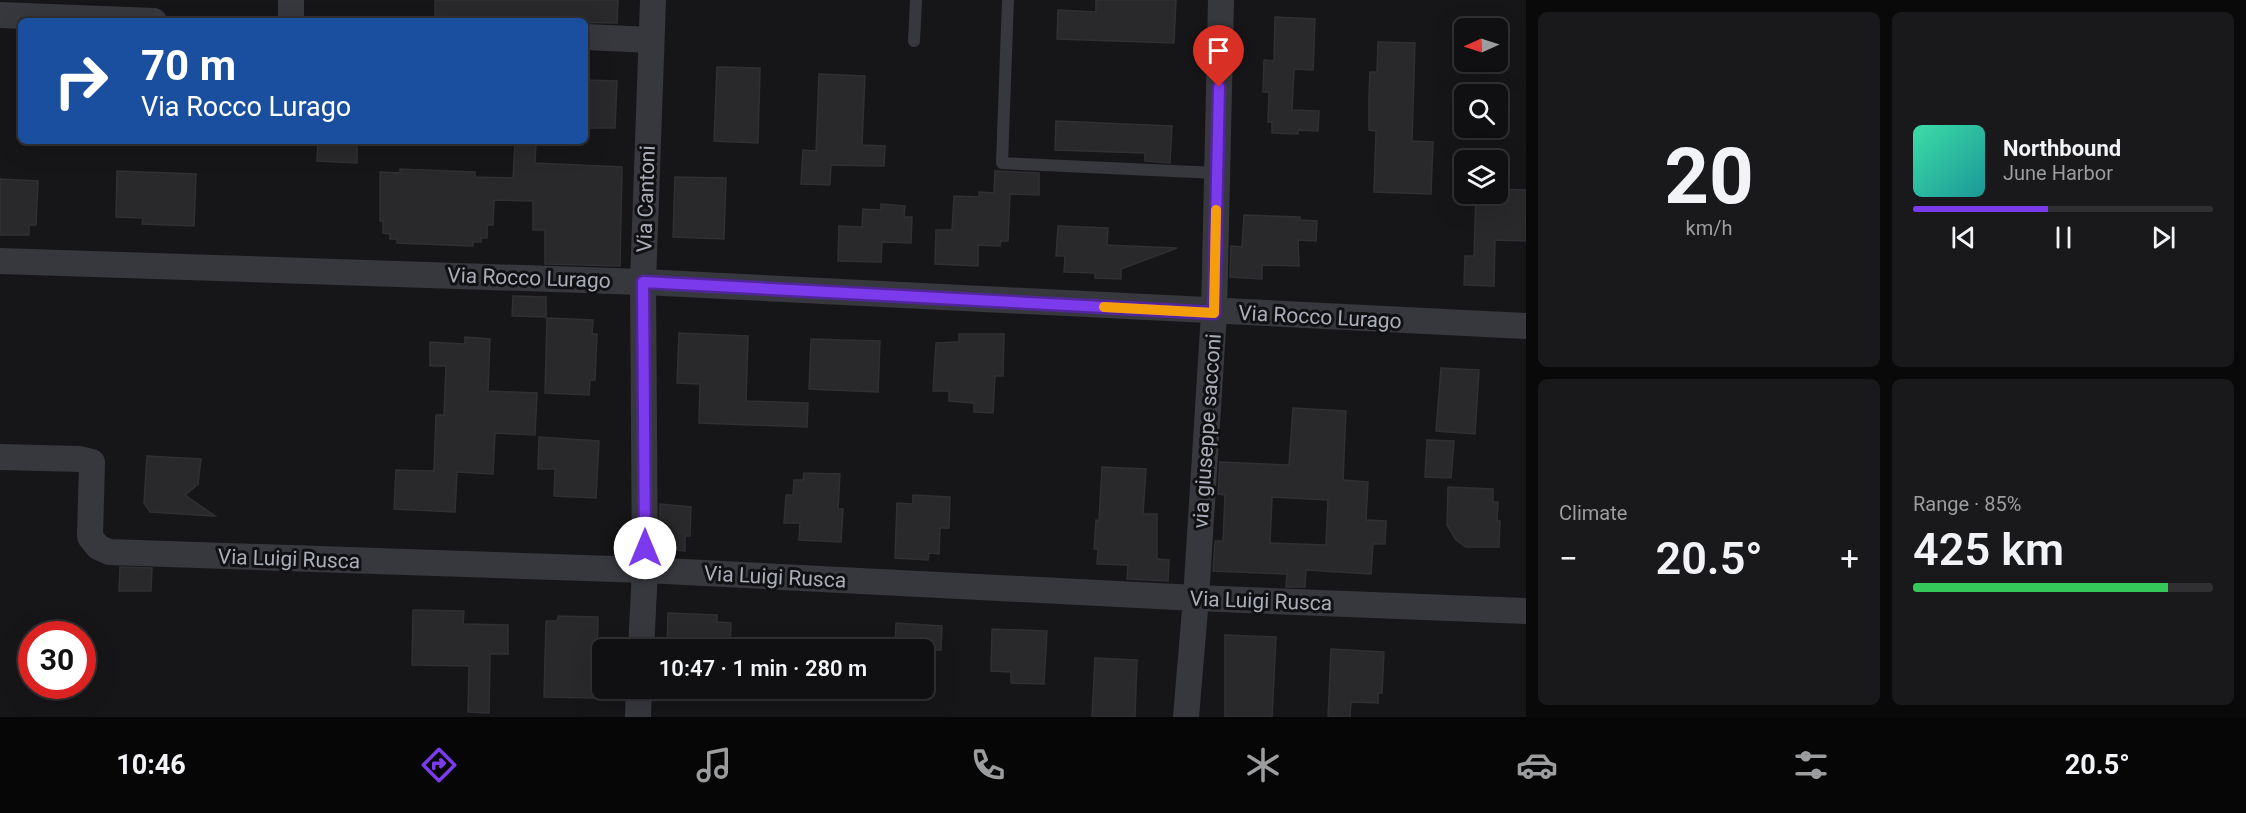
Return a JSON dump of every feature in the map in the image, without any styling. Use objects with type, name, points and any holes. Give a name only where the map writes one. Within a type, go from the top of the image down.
[{"type":"street","points":[[291,0],[291,18]]},
{"type":"street","name":"Via Cantoni","points":[[642,639],[645,570],[643,282],[653,0]]},
{"type":"street","name":"via giuseppe sacconi","points":[[1186,717],[1214,313],[1221,0]]},
{"type":"street","points":[[11,10],[115,18]]},
{"type":"street","points":[[588,38],[651,40]]},
{"type":"street","name":"Via Rocco Lurago","points":[[0,261],[643,282],[1214,313],[1526,326]]},
{"type":"street","name":"Via Luigi Rusca","points":[[0,457],[80,459],[92,462],[90,537],[102,550],[645,570],[1196,598],[1526,611]]},
{"type":"street","points":[[638,717],[639,699]]},
{"type":"lane","points":[[914,41],[916,0]]},
{"type":"lane","points":[[1008,0],[1002,163],[1217,173]]},
{"type":"building","points":[[435,0],[618,0],[617,23],[588,23],[588,18],[435,16]]},
{"type":"building","points":[[1096,0],[1176,0],[1174,43],[1057,39],[1058,10],[1096,12]]},
{"type":"building","points":[[1275,17],[1315,19],[1313,70],[1294,69],[1292,110],[1319,111],[1318,131],[1298,130],[1298,134],[1272,133],[1272,122],[1268,122],[1269,92],[1263,92],[1264,60],[1274,61]]},
{"type":"building","points":[[1378,42],[1415,43],[1412,141],[1433,142],[1431,194],[1374,192],[1376,131],[1369,130],[1369,95],[1370,72],[1377,72]]},
{"type":"building","points":[[717,67],[760,68],[758,143],[714,141]]},
{"type":"building","points":[[819,74],[865,76],[862,145],[885,146],[884,166],[831,165],[830,185],[801,184],[803,150],[816,151]]},
{"type":"building","points":[[588,80],[617,81],[615,128],[588,128]]},
{"type":"building","points":[[1056,121],[1172,126],[1170,163],[1145,161],[1145,153],[1055,150]]},
{"type":"building","points":[[318,144],[357,144],[357,163],[317,161]]},
{"type":"building","points":[[515,144],[536,144],[535,163],[622,167],[620,266],[545,264],[545,230],[533,230],[533,201],[494,200],[493,225],[487,225],[487,238],[481,238],[481,242],[473,242],[473,246],[397,243],[397,239],[390,239],[390,234],[383,233],[383,221],[380,221],[380,172],[400,173],[400,169],[475,172],[475,177],[513,178]]},
{"type":"building","points":[[117,171],[196,174],[194,226],[142,224],[143,218],[116,217]]},
{"type":"building","points":[[995,171],[1039,173],[1039,195],[1010,194],[1008,241],[1001,241],[1000,246],[978,245],[978,266],[935,264],[936,230],[952,230],[954,196],[979,197],[979,192],[994,193]]},
{"type":"building","points":[[675,177],[726,178],[724,239],[673,237]]},
{"type":"building","points":[[0,179],[38,181],[36,225],[29,225],[29,235],[0,235]]},
{"type":"building","points":[[1508,189],[1526,190],[1526,241],[1495,240],[1494,286],[1464,285],[1465,256],[1474,256],[1476,204],[1508,204]]},
{"type":"building","points":[[881,204],[905,206],[904,217],[912,217],[911,243],[882,242],[881,262],[838,261],[839,226],[862,227],[863,209],[881,210]]},
{"type":"building","points":[[1244,215],[1300,217],[1300,220],[1317,221],[1316,241],[1298,240],[1299,266],[1262,265],[1262,279],[1230,277],[1231,246],[1242,247]]},
{"type":"building","points":[[1058,226],[1108,228],[1107,245],[1177,248],[1121,269],[1121,279],[1095,278],[1095,273],[1064,272],[1065,256],[1056,256]]},
{"type":"building","points":[[513,296],[546,297],[546,317],[512,316]]},
{"type":"building","points":[[547,318],[593,320],[592,334],[597,334],[595,380],[590,380],[589,395],[545,393]]},
{"type":"building","points":[[679,333],[748,336],[746,401],[808,403],[807,427],[699,423],[700,384],[677,383]]},
{"type":"building","points":[[959,334],[1004,334],[1003,376],[995,376],[993,413],[974,412],[974,403],[949,401],[949,391],[933,391],[936,343],[959,342]]},
{"type":"building","points":[[465,337],[490,339],[488,391],[537,393],[535,435],[495,433],[493,474],[457,472],[455,512],[394,509],[396,470],[434,471],[436,415],[444,415],[446,366],[430,366],[430,342],[465,344]]},
{"type":"building","points":[[811,339],[880,341],[878,392],[809,389]]},
{"type":"building","points":[[1441,368],[1479,370],[1475,434],[1436,431]]},
{"type":"building","points":[[1293,408],[1346,411],[1343,480],[1368,482],[1366,520],[1386,521],[1385,544],[1373,544],[1371,574],[1306,570],[1305,587],[1286,587],[1287,574],[1213,571],[1215,541],[1223,541],[1225,495],[1218,494],[1220,462],[1289,465]],"holes":[[[1272,497],[1328,500],[1326,545],[1270,543]]]},
{"type":"building","points":[[539,437],[599,441],[596,498],[554,496],[555,469],[538,469]]},
{"type":"building","points":[[1427,440],[1454,441],[1451,478],[1425,477]]},
{"type":"building","points":[[147,456],[201,459],[198,484],[185,495],[215,516],[150,512],[144,503]]},
{"type":"building","points":[[1102,467],[1146,469],[1143,514],[1157,514],[1157,559],[1169,560],[1168,581],[1127,579],[1128,565],[1097,564],[1098,549],[1094,549],[1096,520],[1099,521]]},
{"type":"building","points":[[804,473],[840,474],[838,509],[843,509],[841,542],[799,540],[800,523],[784,523],[786,495],[793,495],[794,480],[803,480]]},
{"type":"building","points":[[1448,487],[1493,489],[1493,502],[1498,502],[1497,521],[1500,521],[1499,547],[1466,547],[1456,540],[1447,525]]},
{"type":"building","points":[[913,495],[950,497],[949,528],[940,528],[939,554],[929,553],[928,560],[895,558],[897,503],[913,504]]},
{"type":"building","points":[[660,504],[691,507],[690,536],[685,536],[685,551],[663,549],[664,535],[660,534]]},
{"type":"building","points":[[120,567],[152,568],[151,591],[119,591]]},
{"type":"building","points":[[413,610],[464,611],[463,624],[508,625],[508,654],[490,654],[489,713],[468,712],[469,666],[412,665]]},
{"type":"building","points":[[668,613],[717,615],[717,622],[731,623],[730,639],[667,639]]},
{"type":"building","points":[[558,616],[598,617],[597,639],[592,639],[592,698],[544,697],[546,621],[557,621]]},
{"type":"building","points":[[896,623],[942,626],[941,650],[934,650],[934,639],[895,639]]},
{"type":"building","points":[[992,629],[1047,631],[1044,684],[1011,683],[1011,672],[991,671]]},
{"type":"building","points":[[1225,635],[1276,637],[1272,717],[1225,717]]},
{"type":"building","points":[[1331,649],[1384,652],[1382,693],[1378,693],[1378,703],[1351,702],[1350,717],[1328,717]]},
{"type":"building","points":[[1095,658],[1137,660],[1135,717],[1092,717]]},
{"type":"slow traffic","points":[[1104,307],[1214,313],[1216,210]]},
{"type":"route","points":[[645,548],[643,282],[1214,313],[1219,87]]}]
